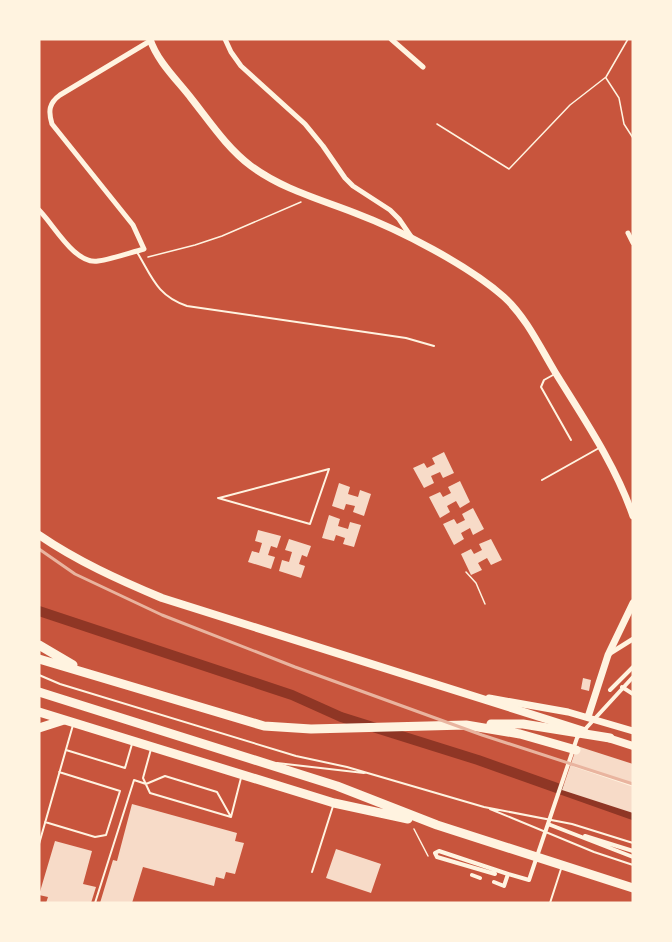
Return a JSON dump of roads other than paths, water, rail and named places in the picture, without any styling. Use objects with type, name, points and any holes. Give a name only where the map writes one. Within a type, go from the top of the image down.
[{"type":"highway","points":[[39,645],[88,674]]},
{"type":"highway","points":[[39,659],[264,726],[311,729],[524,724],[610,738]]},
{"type":"highway","points":[[39,692],[337,786],[437,825],[633,888]]},
{"type":"highway","points":[[39,728],[47,715],[334,803],[437,825]]},
{"type":"highway","points":[[466,725],[520,734],[576,750]]},
{"type":"main road","points":[[39,535],[111,576],[162,598],[633,746]]},
{"type":"street","points":[[225,39],[241,66],[304,124],[323,146],[345,178],[353,186],[390,210],[413,240]]},
{"type":"street","points":[[391,39],[423,67]]},
{"type":"street","points":[[39,210],[76,254],[86,261],[98,261],[144,249],[133,225],[52,124],[49,111],[53,100],[60,94],[150,40],[158,56],[237,154],[276,182],[364,216],[413,240],[471,274],[506,299],[531,331],[601,446],[625,494],[633,516]]},
{"type":"street","points":[[628,233],[633,243]]},
{"type":"street","points":[[588,717],[608,654],[633,603]]},
{"type":"street","points":[[608,654],[633,639]]},
{"type":"street","points":[[610,690],[633,668]]},
{"type":"street","points":[[495,874],[437,857],[435,853],[439,851],[529,880],[577,738],[633,677]]},
{"type":"street","points":[[622,687],[633,694]]},
{"type":"street","points":[[461,693],[588,717],[633,731]]},
{"type":"street","points":[[548,824],[633,857]]},
{"type":"street","points":[[585,836],[633,851]]},
{"type":"street","points":[[494,882],[504,886],[508,874]]},
{"type":"street","points":[[472,875],[480,878]]},
{"type":"lane","points":[[137,251],[163,294],[172,301],[187,306],[406,338],[434,346]]},
{"type":"lane","points":[[556,373],[544,380],[541,387],[571,440]]},
{"type":"lane","points":[[542,480],[601,446]]},
{"type":"lane","points":[[329,469],[310,524],[218,498],[241,493],[329,469]]},
{"type":"lane","points":[[39,675],[60,684],[296,756],[376,775],[484,807],[572,824],[633,843]]},
{"type":"lane","points":[[39,844],[74,723]]},
{"type":"lane","points":[[66,750],[125,768],[133,741]]},
{"type":"lane","points":[[152,747],[143,778],[150,793],[231,817]]},
{"type":"lane","points":[[253,760],[376,775]]},
{"type":"lane","points":[[45,822],[95,837],[106,835],[120,791],[59,772]]},
{"type":"lane","points":[[231,817],[242,775]]},
{"type":"lane","points":[[95,903],[134,780],[146,784],[165,776],[216,792],[231,817]]},
{"type":"lane","points":[[312,872],[334,803]]},
{"type":"lane","points":[[484,807],[594,852],[633,865]]},
{"type":"lane","points":[[550,903],[562,865]]},
{"type":"waterway","points":[[39,611],[292,695],[341,717],[478,760],[633,815]]},
{"type":"railway","points":[[39,549],[75,574],[162,615],[295,667],[482,735],[633,784]]}]
